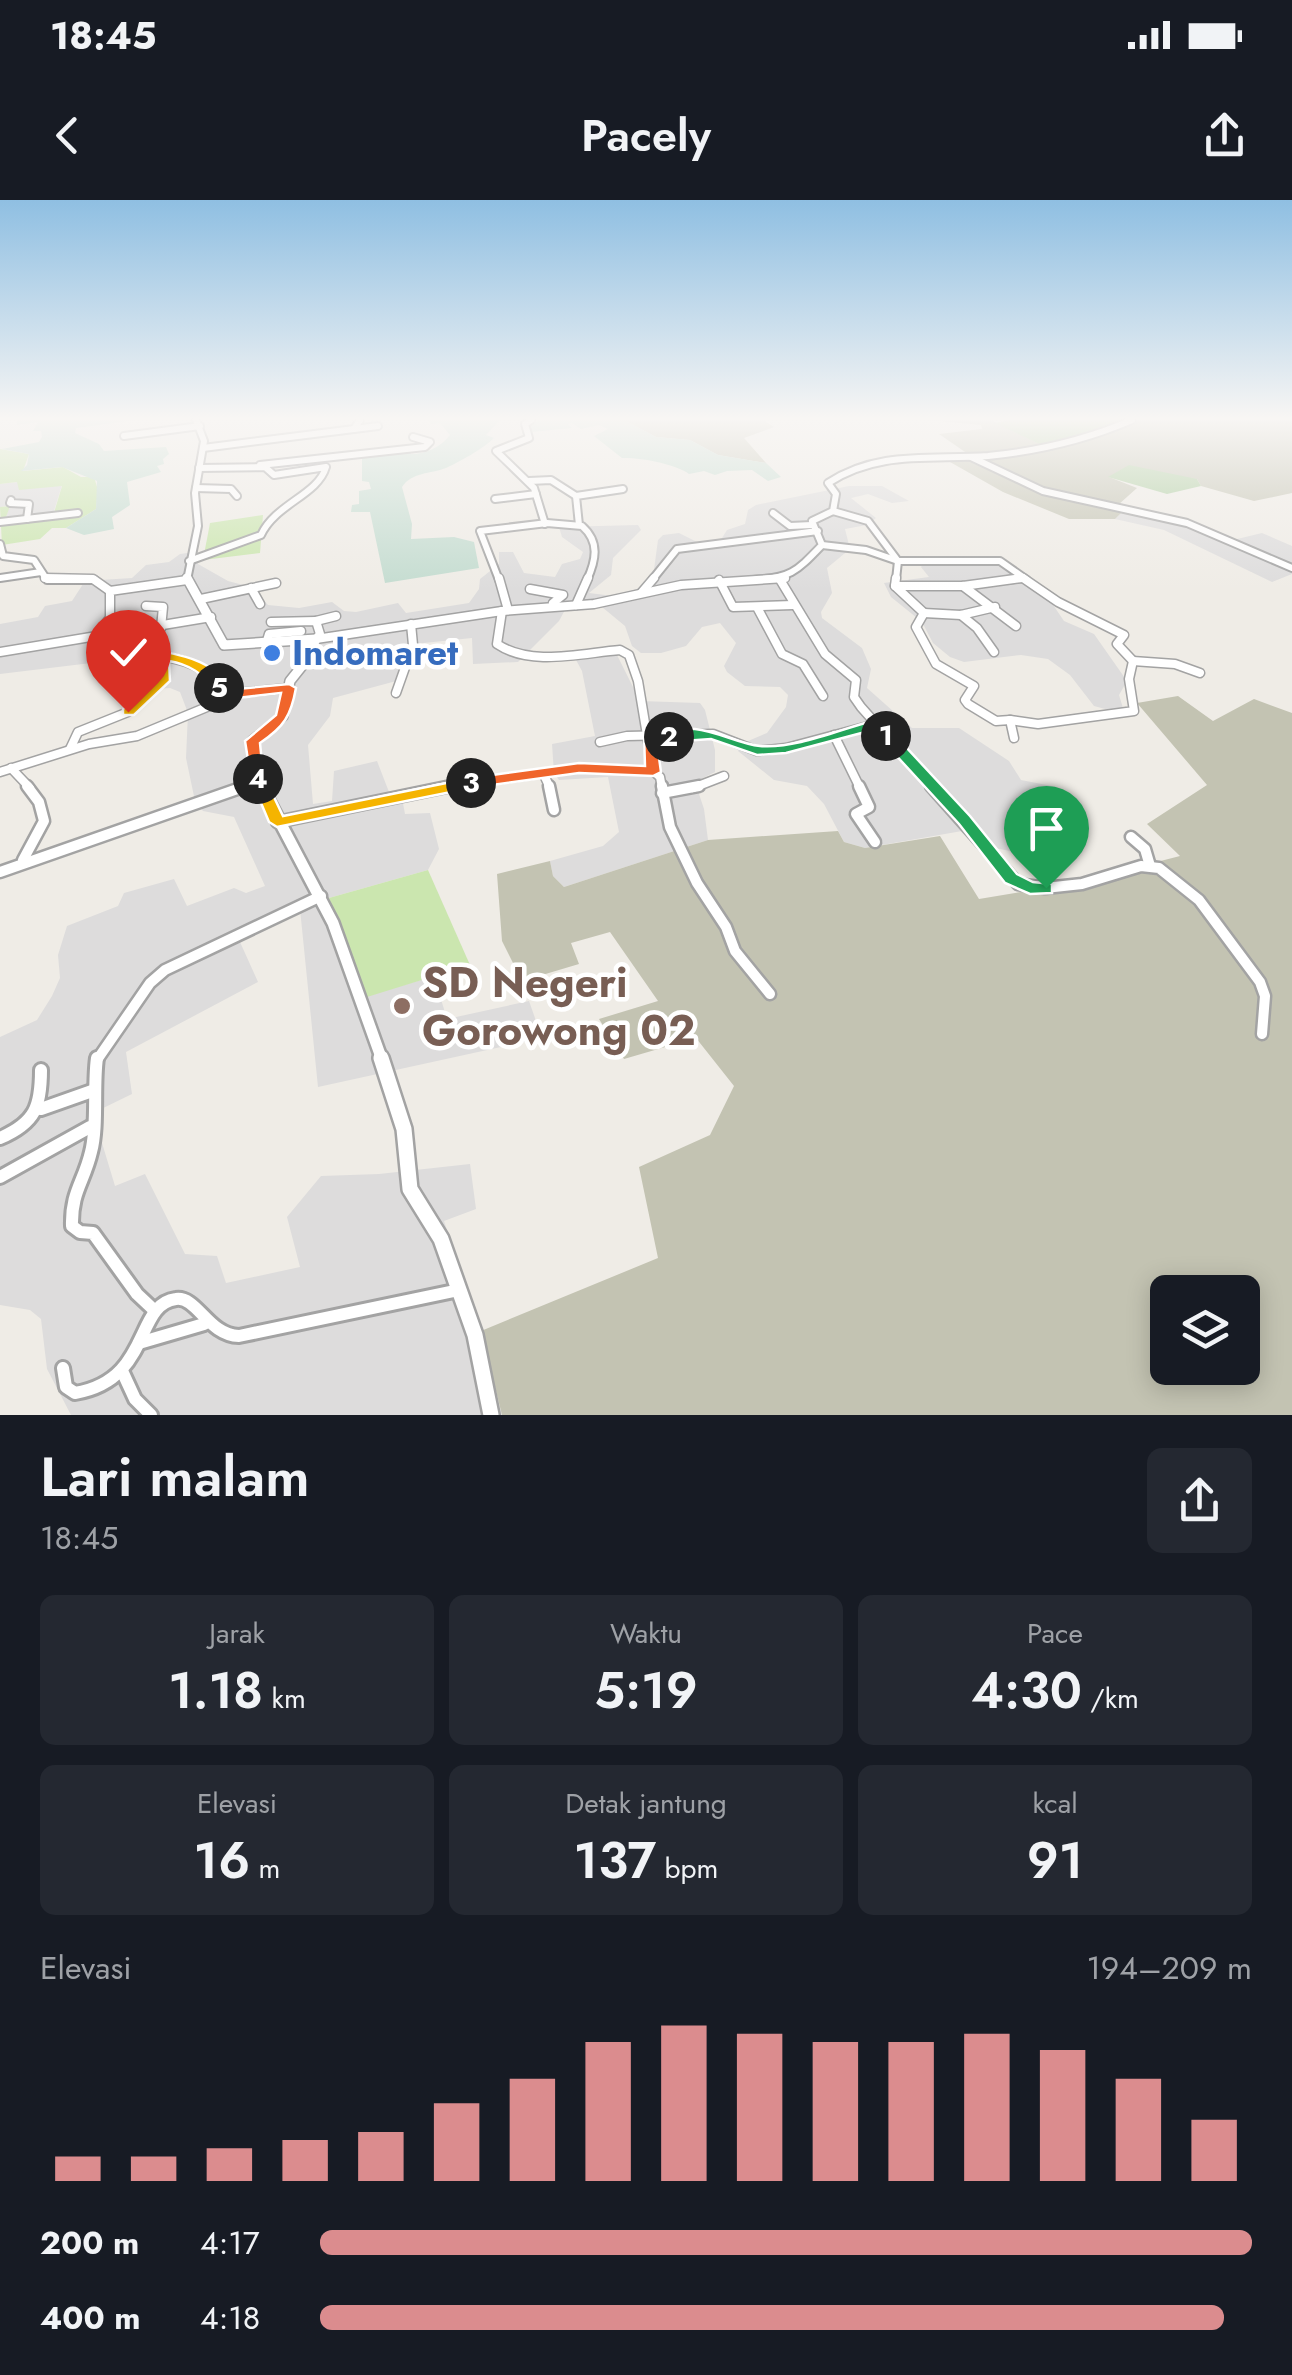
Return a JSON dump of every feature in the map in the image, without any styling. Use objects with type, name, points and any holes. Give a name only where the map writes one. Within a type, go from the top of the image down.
[{"type":"street","points":[[198,477],[198,526],[187,580],[224,645],[266,644],[300,636],[316,639],[505,611],[576,605],[719,580],[779,578],[798,571],[822,546]]},
{"type":"street","points":[[189,561],[261,535],[269,517],[322,477]]},
{"type":"street","points":[[524,477],[536,494],[545,524]]},
{"type":"street","points":[[833,511],[836,494],[828,483],[838,477]]},
{"type":"street","points":[[1013,477],[1044,491],[1188,523],[1292,568]]},
{"type":"street","points":[[529,481],[552,480],[576,496],[623,489]]},
{"type":"street","points":[[196,488],[232,489],[236,496]]},
{"type":"street","points":[[494,499],[536,494]]},
{"type":"street","points":[[576,496],[579,525]]},
{"type":"street","points":[[3,522],[11,502],[29,504],[28,518]]},
{"type":"street","points":[[822,546],[814,518],[833,511],[868,521],[898,561],[895,586]]},
{"type":"street","points":[[3,522],[78,513]]},
{"type":"street","points":[[774,513],[790,526],[815,528]]},
{"type":"street","points":[[576,605],[596,548],[587,530],[579,525],[545,524],[478,532],[492,555],[505,611],[498,644],[508,652],[544,656],[626,652],[638,681],[653,772]]},
{"type":"street","points":[[642,592],[677,549],[815,528]]},
{"type":"street","points":[[0,544],[3,556],[31,558],[53,582],[93,579],[110,591],[187,580]]},
{"type":"street","points":[[822,546],[866,550],[898,561],[1000,562],[1058,602],[1124,635],[1117,644],[1133,662],[1175,664],[1200,673]]},
{"type":"street","points":[[0,578],[41,572]]},
{"type":"street","points":[[779,578],[825,654],[856,680],[854,697],[1018,884],[1046,888],[1082,884],[1150,866],[1171,876],[1198,900],[1260,982],[1265,996],[1262,1034]]},
{"type":"street","points":[[895,586],[964,586],[1022,578]]},
{"type":"street","points":[[719,580],[733,607],[794,605]]},
{"type":"street","points":[[200,599],[276,583]]},
{"type":"street","points":[[895,586],[924,613],[961,615],[995,607]]},
{"type":"street","points":[[964,586],[1016,626]]},
{"type":"street","points":[[251,588],[260,604]]},
{"type":"street","points":[[530,589],[563,595],[551,606]]},
{"type":"street","points":[[96,636],[110,618],[110,591]]},
{"type":"street","points":[[70,749],[78,732],[142,704],[165,678],[158,628],[163,607],[146,606]]},
{"type":"street","points":[[758,609],[782,654],[803,664],[823,696]]},
{"type":"street","points":[[924,613],[916,626],[936,664],[974,686],[964,700],[996,721],[1038,724],[1134,710],[1129,695],[1133,662]]},
{"type":"street","points":[[961,615],[994,652]]},
{"type":"street","points":[[271,622],[311,622],[336,616]]},
{"type":"street","points":[[0,652],[211,617]]},
{"type":"street","points":[[300,636],[311,622]]},
{"type":"street","points":[[311,622],[320,634],[289,688],[283,716],[252,741],[259,781],[277,822],[321,896],[394,1094],[404,1129],[410,1189],[441,1239],[475,1335],[491,1415]]},
{"type":"street","points":[[396,693],[413,644],[411,624]]},
{"type":"street","points":[[5,770],[70,749],[137,736],[219,702],[217,682],[204,670],[190,661],[161,656]]},
{"type":"street","points":[[220,695],[289,688]]},
{"type":"street","points":[[1010,720],[1014,738]]},
{"type":"street","points":[[600,742],[620,737],[712,734],[757,750],[786,748],[876,724]]},
{"type":"street","points":[[834,736],[869,807],[856,814],[875,842]]},
{"type":"street","points":[[277,822],[440,787],[579,768],[653,772],[660,777],[670,827],[697,883],[726,927],[735,951],[770,994]]},
{"type":"street","points":[[5,770],[36,794],[47,821],[37,843],[21,863]]},
{"type":"street","points":[[544,775],[548,778],[554,810]]},
{"type":"street","points":[[662,793],[693,788],[724,776]]},
{"type":"street","points":[[0,872],[259,781]]},
{"type":"street","points":[[1130,837],[1145,849],[1150,866]]},
{"type":"street","points":[[154,1310],[137,1294],[93,1233],[80,1232],[72,1226],[72,1200],[92,1150],[92,1090],[102,1048],[150,983],[165,970],[321,896]]},
{"type":"street","points":[[41,1070],[42,1109]]},
{"type":"street","points":[[0,1138],[19,1130],[42,1109],[92,1090]]},
{"type":"street","points":[[0,1177],[90,1127]]},
{"type":"street","points":[[62,1368],[66,1387],[75,1393],[102,1387],[132,1364],[154,1310],[170,1299],[185,1298],[204,1324],[228,1337],[459,1290]]},
{"type":"street","points":[[140,1343],[204,1324]]},
{"type":"street","points":[[123,1372],[135,1399],[151,1415]]},
{"type":"shaded area","points":[[86,477],[145,477],[127,482],[130,505],[112,517],[114,529],[84,535],[66,528],[96,509],[97,481]]},
{"type":"shaded area","points":[[362,477],[416,477],[402,487],[412,524],[411,539],[454,537],[474,542],[479,568],[385,583],[370,512],[351,512],[352,505],[359,504],[359,491],[371,489],[369,482],[362,481]]},
{"type":"shaded area","points":[[976,477],[1292,477],[1292,493],[1254,501],[1201,486],[1197,479],[1109,477],[1137,488],[1118,505],[1126,508],[1115,519],[1069,519]]},
{"type":"shaded area","points":[[18,482],[20,489],[62,485],[53,514],[5,521],[9,506],[0,507],[0,484]]},
{"type":"shaded area","points":[[849,486],[882,486],[909,501],[892,503],[868,494],[851,498],[876,518],[867,525],[845,529],[850,549],[827,568],[832,593],[821,612],[822,618],[862,648],[871,669],[867,688],[912,728],[959,728],[1009,761],[1021,780],[1052,786],[1065,793],[1075,813],[1060,821],[1055,834],[1010,851],[962,831],[865,848],[844,842],[824,804],[807,786],[774,780],[738,751],[741,744],[767,733],[786,707],[788,695],[780,687],[745,686],[727,672],[724,666],[736,643],[720,623],[702,627],[686,646],[661,653],[641,653],[632,646],[625,626],[602,607],[566,608],[559,621],[518,662],[473,664],[472,638],[414,644],[400,680],[333,698],[330,716],[308,745],[313,804],[332,801],[334,771],[377,761],[389,792],[401,793],[405,814],[430,813],[439,849],[428,870],[329,898],[367,996],[434,976],[447,1019],[529,1001],[542,1038],[318,1087],[300,909],[240,942],[258,982],[126,1052],[132,1094],[93,1113],[115,1186],[145,1174],[185,1254],[217,1256],[226,1283],[300,1267],[287,1217],[321,1176],[470,1164],[476,1209],[444,1221],[481,1331],[502,1415],[71,1415],[47,1369],[41,1319],[30,1310],[0,1305],[0,1037],[37,1020],[52,996],[60,978],[58,955],[67,926],[118,906],[124,893],[174,879],[187,906],[234,888],[246,893],[265,886],[234,817],[203,811],[195,801],[186,758],[188,713],[180,692],[170,688],[129,691],[123,666],[116,660],[0,674],[0,624],[38,617],[45,606],[72,601],[85,581],[132,578],[146,565],[169,562],[180,554],[194,552],[198,564],[228,581],[251,587],[268,605],[299,608],[332,602],[344,611],[356,612],[398,603],[406,613],[469,603],[479,589],[480,579],[499,564],[499,552],[513,552],[524,573],[555,577],[562,564],[580,559],[583,552],[562,537],[559,527],[638,525],[641,530],[613,558],[611,575],[589,593],[613,596],[640,588],[653,577],[658,540],[663,535],[679,533],[709,544],[722,538],[727,530],[745,524],[748,510],[756,505]]},
{"type":"shaded area","points":[[1126,508],[1185,521],[1233,540],[1262,533],[1292,546],[1292,574],[1272,582],[1164,530],[1115,519]]},
{"type":"shaded area","points":[[992,556],[1006,571],[1047,596],[1064,621],[1094,634],[1127,681],[1119,695],[1123,708],[1120,713],[1094,706],[1070,675],[1048,659],[1021,655],[964,662],[950,657],[933,643],[922,622],[891,597],[884,583],[929,577],[921,567],[926,561]]},
{"type":"shaded area","points":[[617,655],[640,701],[700,703],[705,710],[715,750],[715,772],[695,782],[708,840],[564,887],[553,876],[550,861],[603,846],[619,832],[608,777],[559,780],[554,773],[552,744],[595,736],[582,671],[575,658]]},
{"type":"shaded area","points":[[1178,696],[1213,721],[1254,699],[1292,713],[1292,1415],[502,1415],[481,1331],[658,1258],[639,1167],[710,1135],[734,1086],[696,1038],[624,1059],[599,1019],[658,1001],[610,932],[571,943],[579,964],[522,981],[502,941],[497,874],[550,861],[553,876],[564,887],[708,840],[838,831],[844,842],[865,848],[940,836],[979,899],[1075,883],[1180,856],[1147,824],[1207,785],[1137,703]]},
{"type":"green space","points":[[0,477],[94,477],[98,490],[96,509],[66,528],[52,528],[40,539],[2,545],[0,507],[10,506],[5,520],[53,516],[62,486],[19,490],[17,482],[0,484]]},
{"type":"green space","points":[[1108,477],[1186,477],[1197,479],[1201,486],[1167,494]]},
{"type":"green space","points":[[263,515],[260,553],[203,560],[210,523]]},
{"type":"green space","points":[[428,870],[470,965],[367,997],[329,898]]},
{"type":"place","name":"Indomaret","points":[[272,653]]},
{"type":"place","name":"SD Negeri Gorowong 02","points":[[402,1006]]},
{"type":"route","points":[[128,712],[142,704],[165,678],[161,656],[190,661],[204,670],[217,682],[220,695],[289,688],[283,716],[252,741],[259,781],[277,822],[440,787],[579,768],[653,772],[649,738],[712,734],[757,750],[786,748],[876,724],[964,820],[1011,879],[1030,888],[1046,888]]}]
